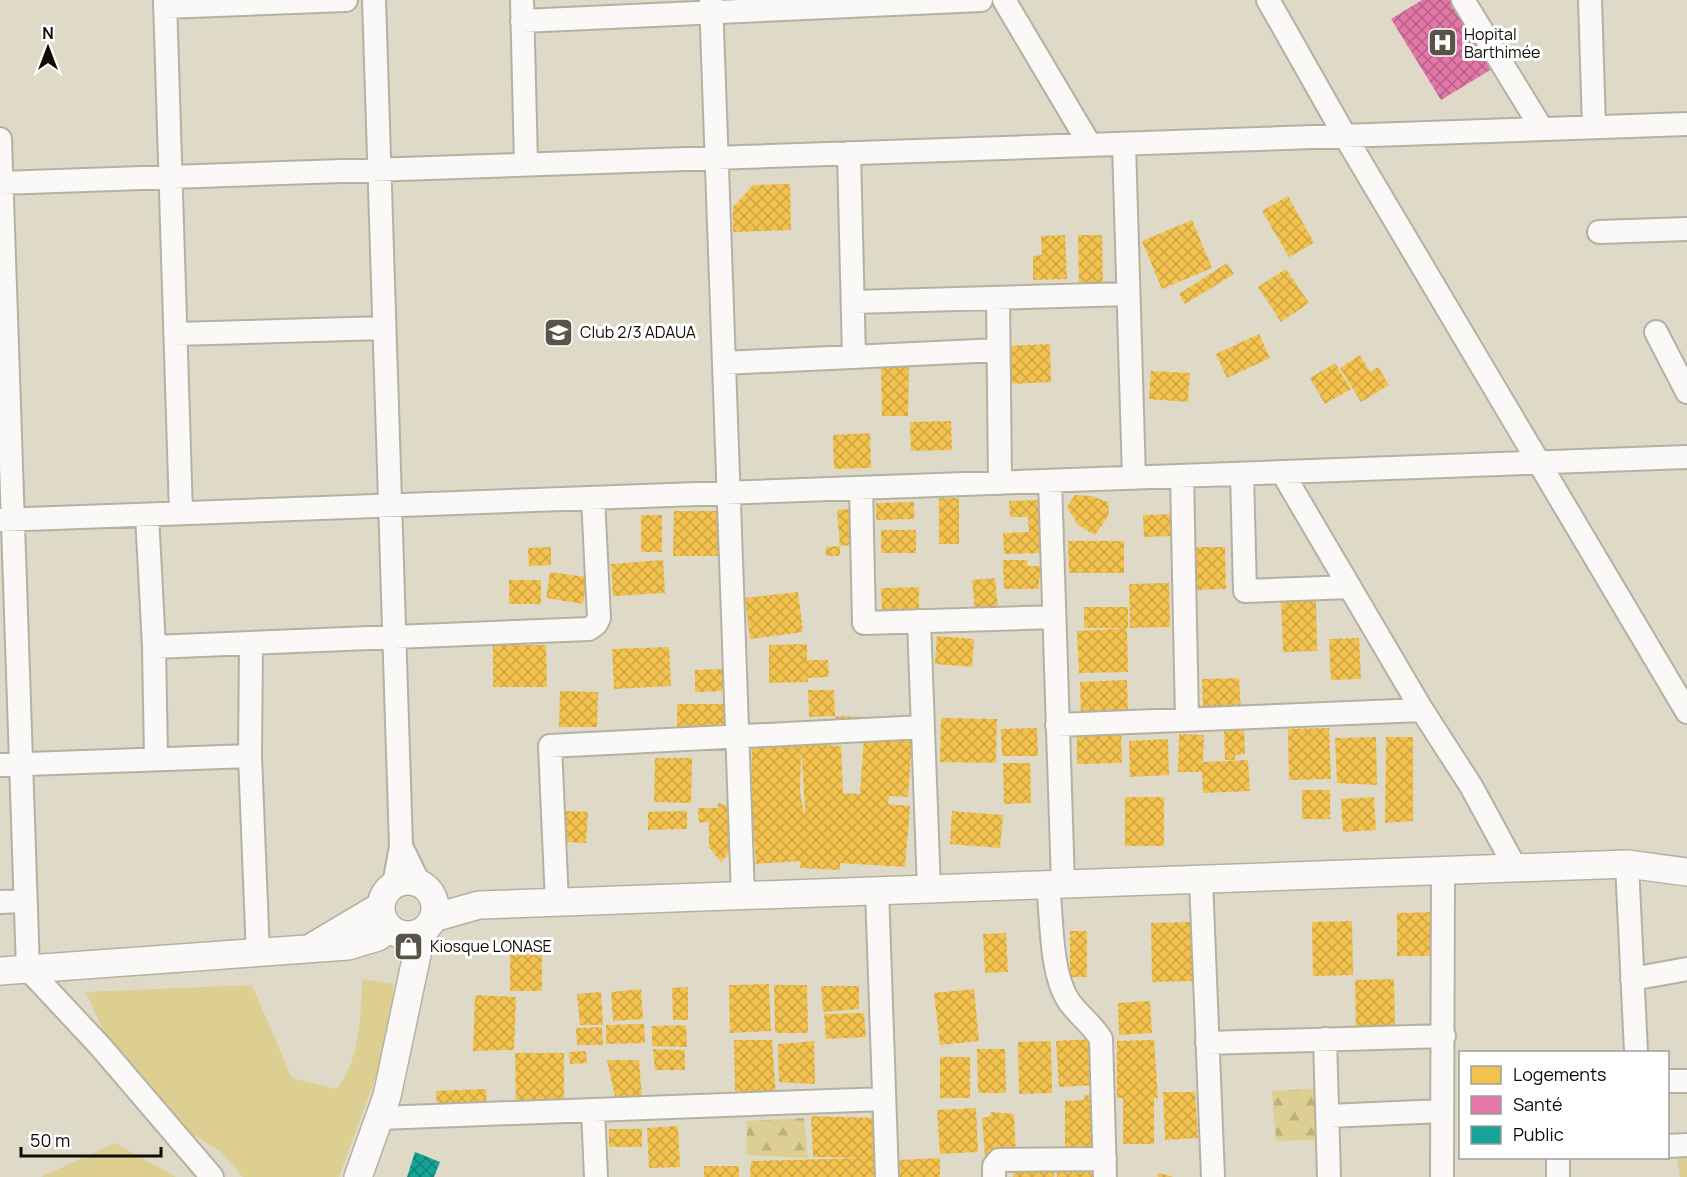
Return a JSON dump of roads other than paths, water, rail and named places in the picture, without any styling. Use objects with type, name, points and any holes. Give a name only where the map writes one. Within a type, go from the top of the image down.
[{"type":"street","points":[[181,513],[165,3],[346,0]]},
{"type":"street","points":[[358,1177],[387,1096],[415,974],[401,846],[374,0]]},
{"type":"street","points":[[526,164],[522,10],[981,0]]},
{"type":"street","points":[[1004,0],[1090,145]]},
{"type":"street","points":[[1268,0],[1345,136],[1687,712]]},
{"type":"street","points":[[1463,0],[1542,129]]},
{"type":"street","points":[[1590,0],[1594,127]]},
{"type":"street","points":[[711,6],[743,896]]},
{"type":"street","points":[[1,183],[1687,124]]},
{"type":"street","points":[[0,140],[10,764],[25,901],[28,969],[100,1046],[212,1177]]},
{"type":"street","points":[[1124,144],[1134,478]]},
{"type":"street","points":[[849,153],[854,357]]},
{"type":"street","points":[[1599,232],[1687,229]]},
{"type":"street","points":[[853,302],[1128,294]]},
{"type":"street","points":[[998,298],[1000,483]]},
{"type":"street","points":[[175,334],[384,328]]},
{"type":"street","points":[[1656,332],[1687,392]]},
{"type":"street","points":[[724,363],[998,350]]},
{"type":"street","points":[[6,520],[1687,457]]},
{"type":"street","points":[[1282,472],[1422,710],[1471,786],[1515,867]]},
{"type":"street","points":[[1242,474],[1245,591],[1350,587]]},
{"type":"street","points":[[1182,476],[1187,720]]},
{"type":"street","points":[[994,1177],[994,1166],[999,1160],[1105,1168],[1101,1039],[1095,1028],[1068,999],[1058,975],[1055,884],[1056,725],[1050,481]]},
{"type":"street","points":[[861,488],[864,623],[1054,617]]},
{"type":"street","points":[[154,647],[394,639],[589,629],[596,624],[599,618],[593,498]]},
{"type":"street","points":[[147,515],[154,647],[156,759]]},
{"type":"street","points":[[919,621],[929,889]]},
{"type":"street","points":[[251,644],[250,756],[258,954]]},
{"type":"street","points":[[1056,725],[1422,710]]},
{"type":"street","points":[[556,903],[550,746],[923,728]]},
{"type":"street","points":[[10,764],[250,756]]},
{"type":"street","points":[[1627,864],[1636,1051]]},
{"type":"street","points":[[0,971],[306,951],[408,910],[479,905],[1515,867],[1627,864],[1687,872]]},
{"type":"street","points":[[1443,871],[1443,1177]]},
{"type":"street","points":[[1201,880],[1213,1177]]},
{"type":"street","points":[[877,890],[887,1177]]},
{"type":"street","points":[[0,902],[25,901]]},
{"type":"street","points":[[1632,979],[1687,969]]},
{"type":"street","points":[[1207,1043],[1444,1036]]},
{"type":"street","points":[[1325,1039],[1329,1177]]},
{"type":"street","points":[[1669,1081],[1687,1081]]},
{"type":"street","points":[[380,1118],[884,1099]]},
{"type":"street","points":[[593,1110],[596,1177]]},
{"type":"street","points":[[1328,1116],[1442,1111]]},
{"type":"street","points":[[1669,1146],[1687,1146]]},
{"type":"street","points":[[1558,1159],[1558,1177]]},
{"type":"place","name":"Hopital Barthimée","points":[[1443,43]]},
{"type":"place","name":"Club 2/3 ADAUA","points":[[559,332]]},
{"type":"place","name":"Kiosque LONASE","points":[[409,946]]}]
